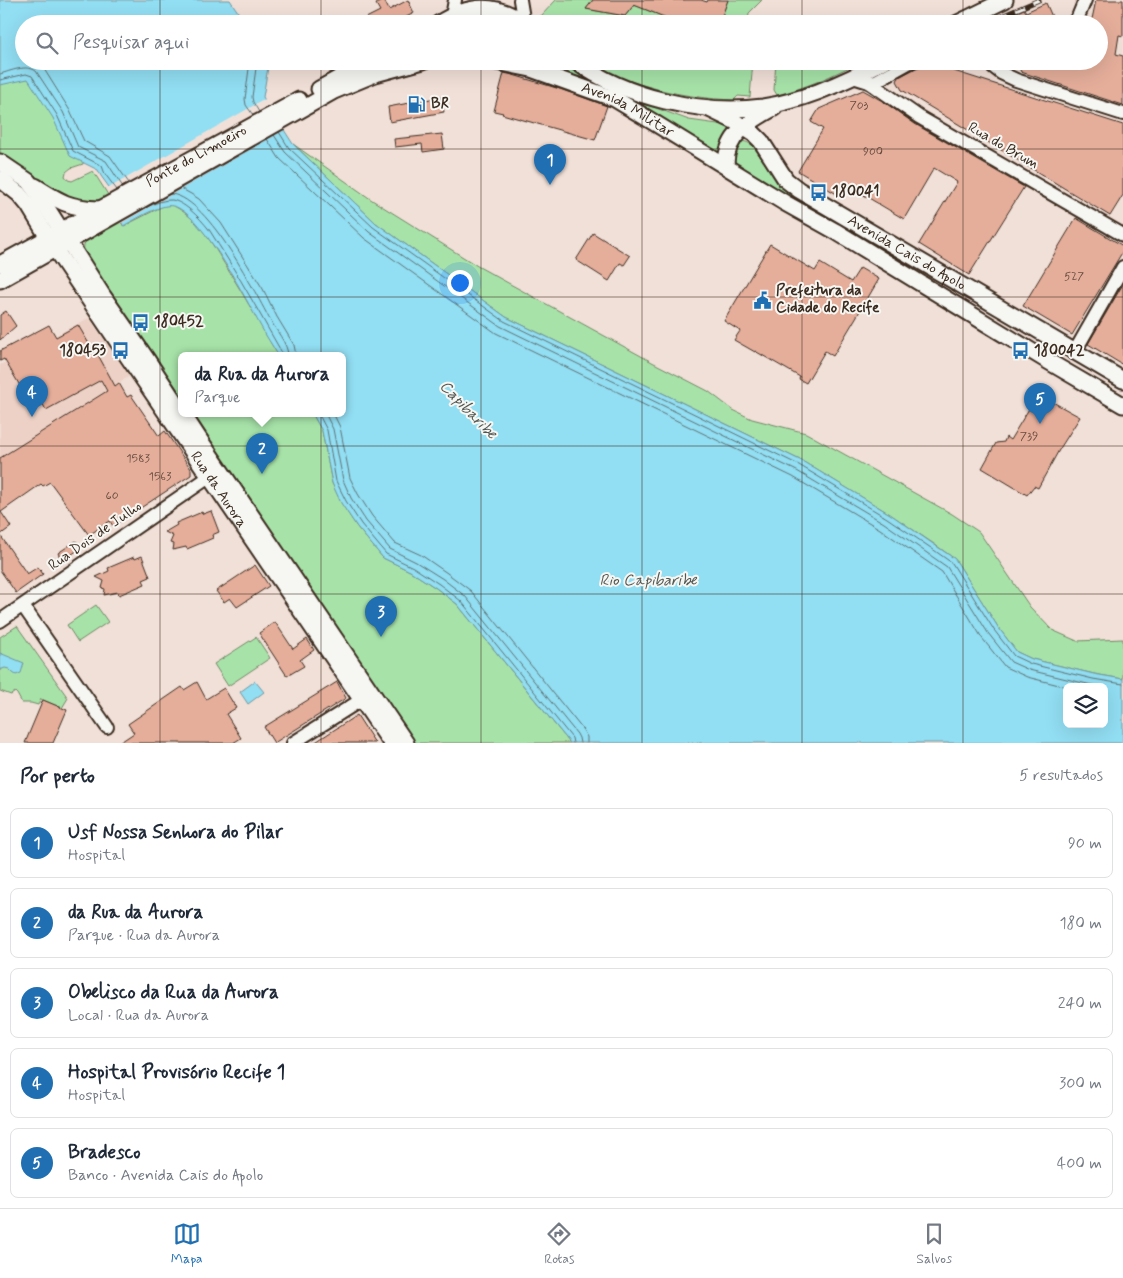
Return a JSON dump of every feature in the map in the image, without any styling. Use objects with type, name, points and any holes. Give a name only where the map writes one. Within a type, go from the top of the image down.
[{"type":"main road","points":[[978,15],[1005,0]]},
{"type":"main road","points":[[453,13],[487,8],[511,15]]},
{"type":"main road","points":[[289,111],[355,70]]},
{"type":"main road","points":[[289,111],[375,74],[390,70]]},
{"type":"main road","name":"Avenida Militar","points":[[534,70],[614,99],[726,166]]},
{"type":"main road","name":"Avenida Militar","points":[[589,70],[615,84],[642,94],[682,104],[707,108],[737,108],[787,102]]},
{"type":"main road","name":"Avenida Militar","points":[[744,126],[766,112],[787,102],[822,90],[865,70]]},
{"type":"main road","name":"Avenida Cais do Apolo","points":[[707,108],[744,126],[754,134],[761,141],[786,180],[799,190],[1123,380]]},
{"type":"main road","name":"Ponte do Limoeiro","points":[[58,240],[106,210],[289,111]]},
{"type":"main road","points":[[726,166],[729,148],[744,126]]},
{"type":"main road","points":[[0,162],[54,199],[68,205],[106,210]]},
{"type":"main road","name":"Avenida Cais do Apolo","points":[[726,166],[1123,405]]},
{"type":"main road","points":[[0,179],[19,194],[58,240]]},
{"type":"main road","points":[[28,181],[40,197],[58,240]]},
{"type":"main road","points":[[0,264],[58,240]]},
{"type":"main road","points":[[0,280],[58,240]]},
{"type":"main road","name":"Rua da Aurora","points":[[58,240],[209,477],[391,743]]},
{"type":"main road","name":"Rua da Aurora","points":[[58,240],[178,409]]},
{"type":"main road","name":"Rua da Aurora","points":[[184,417],[406,743]]},
{"type":"street","points":[[520,0],[523,15]]},
{"type":"street","points":[[1079,15],[1085,0]]},
{"type":"street","points":[[853,76],[869,82],[876,81],[896,70]]},
{"type":"street","points":[[998,70],[1016,80],[1123,114]]},
{"type":"street","name":"Rua do Brum","points":[[869,82],[919,116],[1123,235]]},
{"type":"street","points":[[1074,353],[1123,266]]},
{"type":"street","name":"Rua Dois de Julho","points":[[0,621],[209,477]]},
{"type":"street","points":[[22,606],[107,727]]},
{"type":"street","points":[[293,743],[360,700]]},
{"type":"shaded area","points":[[89,318],[130,376],[0,458],[0,365]]},
{"type":"green space","points":[[556,0],[593,0],[586,9],[619,15],[542,15]]},
{"type":"green space","points":[[728,0],[762,0],[749,15],[722,15]]},
{"type":"green space","points":[[634,5],[659,15],[626,15]]},
{"type":"green space","points":[[555,70],[575,70],[653,107],[689,120],[725,125],[729,129],[730,134],[721,153],[719,155],[620,92],[607,86]]},
{"type":"green space","points":[[603,70],[752,70],[750,97],[738,96],[734,100],[695,97],[639,84]]},
{"type":"green space","points":[[775,70],[843,70],[827,78],[777,95],[774,90]]},
{"type":"green space","points":[[0,73],[29,74],[84,160],[83,164],[66,172],[65,176],[68,180],[72,181],[93,171],[110,198],[92,206],[71,203],[0,156]]},
{"type":"green space","points":[[740,141],[751,144],[754,147],[777,181],[852,228],[848,233],[737,166],[733,160],[732,152]]},
{"type":"green space","points":[[293,144],[372,200],[479,267],[708,391],[733,410],[752,419],[806,433],[952,514],[979,532],[1030,607],[1052,630],[1077,641],[1123,639],[1123,679],[1032,659],[1017,652],[998,627],[955,559],[934,544],[890,514],[802,461],[506,317],[376,223]]},
{"type":"green space","points":[[172,205],[182,210],[204,232],[276,352],[178,352],[178,395],[83,254],[85,239],[118,220],[124,226],[163,206]]},
{"type":"green space","points":[[193,417],[314,417],[322,431],[332,483],[342,504],[357,527],[383,558],[410,571],[457,604],[570,743],[415,743]]},
{"type":"green space","points":[[96,605],[108,622],[78,642],[67,625]]},
{"type":"green space","points":[[17,626],[68,698],[62,708],[41,699],[38,705],[22,703],[15,692],[11,695],[0,691],[0,637]]},
{"type":"green space","points":[[256,637],[270,658],[228,686],[214,664]]},
{"type":"water","name":"Rio Capibaribe","points":[[0,0],[230,0],[240,15],[15,15],[15,70],[268,70],[263,97],[293,144],[376,223],[506,317],[802,461],[890,514],[955,559],[998,627],[1017,652],[1032,659],[1123,679],[1123,743],[570,743],[457,604],[410,571],[383,558],[357,527],[341,503],[332,483],[322,431],[314,417],[346,417],[346,352],[276,352],[222,258],[196,223],[184,212],[173,206],[168,206],[155,209],[123,226],[114,194],[98,170],[70,156],[53,118],[28,79],[0,85]]},
{"type":"water","points":[[0,653],[24,663],[21,673],[16,675],[5,668],[0,670]]},
{"type":"water","points":[[255,681],[264,692],[248,704],[240,692]]},
{"type":"pier","points":[[267,98],[286,129],[120,224],[112,195],[107,189]]},
{"type":"building","points":[[384,0],[389,10],[408,0],[414,13],[410,15],[372,15],[380,11],[376,4]]},
{"type":"building","points":[[593,0],[701,0],[707,2],[708,0],[728,0],[722,15],[659,15],[634,5],[626,15],[586,9]]},
{"type":"building","points":[[1096,0],[1123,0],[1123,36],[1119,35],[1116,54],[1123,56],[1123,105],[1021,72],[1020,70],[1108,70],[1108,15],[1093,15]]},
{"type":"building","points":[[1046,3],[1051,15],[1013,14],[1024,9],[1026,12]]},
{"type":"building","points":[[912,70],[951,70],[1123,125],[1123,195],[1110,216],[902,90],[897,81],[899,77]]},
{"type":"building","points":[[504,73],[560,89],[607,106],[595,140],[494,111]]},
{"type":"building","points":[[863,90],[915,124],[1024,187],[969,275],[919,244],[957,182],[934,168],[904,219],[847,185],[840,196],[798,171],[823,129],[811,122],[819,109]]},
{"type":"building","points":[[441,97],[444,112],[390,122],[388,107]]},
{"type":"building","points":[[442,134],[444,149],[423,152],[422,144],[395,147],[394,139]]},
{"type":"building","points":[[1076,218],[1123,246],[1123,251],[1072,335],[1023,306]]},
{"type":"building","points":[[593,233],[630,256],[624,265],[620,263],[609,281],[576,260]]},
{"type":"building","points":[[770,244],[815,271],[820,263],[851,282],[860,268],[879,279],[833,356],[825,351],[806,383],[799,379],[800,377],[734,340],[740,331],[724,321]]},
{"type":"building","points":[[1123,284],[1123,365],[1088,344]]},
{"type":"building","points":[[6,311],[16,326],[0,340],[0,315]]},
{"type":"building","points":[[49,325],[56,337],[78,325],[95,354],[97,353],[115,386],[119,383],[127,397],[131,395],[159,436],[165,431],[191,469],[191,475],[113,526],[110,521],[89,535],[50,482],[43,486],[41,484],[1,512],[11,527],[0,535],[0,458],[107,391],[101,380],[46,410],[34,388],[25,394],[4,359],[0,361],[0,351]]},
{"type":"building","points":[[1038,394],[1080,417],[1038,488],[1034,486],[1027,495],[982,468],[996,443],[1004,442],[1006,437],[1010,440]]},
{"type":"building","points":[[211,511],[219,532],[212,535],[213,538],[187,549],[186,547],[173,550],[174,544],[170,543],[173,536],[165,532],[177,525],[176,523],[202,512],[203,514]]},
{"type":"building","points":[[0,535],[27,574],[38,567],[43,574],[16,593],[0,570]]},
{"type":"building","points":[[76,541],[81,548],[62,561],[58,553]]},
{"type":"building","points":[[142,556],[150,577],[143,580],[145,584],[119,595],[118,592],[104,595],[105,589],[102,588],[104,581],[96,577],[109,571],[108,568],[134,557],[135,559]]},
{"type":"building","points":[[255,565],[269,586],[237,607],[230,598],[224,602],[216,591]]},
{"type":"building","points":[[275,622],[293,649],[307,639],[314,650],[300,660],[304,666],[287,676],[259,633]]},
{"type":"building","points":[[197,682],[206,699],[224,688],[236,708],[226,714],[241,738],[233,743],[119,743],[134,733],[128,724],[182,687],[184,690]]},
{"type":"building","points":[[337,682],[346,698],[274,743],[264,727]]},
{"type":"building","points":[[43,700],[67,710],[53,743],[25,743]]},
{"type":"building","points":[[357,715],[375,743],[314,743]]},
{"type":"railway","points":[[1004,15],[1039,0]]},
{"type":"place","name":"BR","points":[[417,104]]},
{"type":"place","name":"Usf Nossa Senhora do Pilar","points":[[550,185]]},
{"type":"place","name":"180041","points":[[818,192]]},
{"type":"place","name":"Prefeitura da Cidade do Recife","points":[[762,300]]},
{"type":"place","name":"180452","points":[[140,322]]},
{"type":"place","name":"180453","points":[[120,351]]},
{"type":"place","name":"180042","points":[[1020,351]]},
{"type":"place","name":"Hospital Provisório Recife 1","points":[[32,417]]},
{"type":"place","name":"Bradesco","points":[[1040,424]]},
{"type":"place","name":"da Rua da Aurora","points":[[262,474]]},
{"type":"place","name":"Obelisco da Rua da Aurora","points":[[381,637]]},
{"type":"water label","name":"Capibaribe","points":[[468,410]]}]
